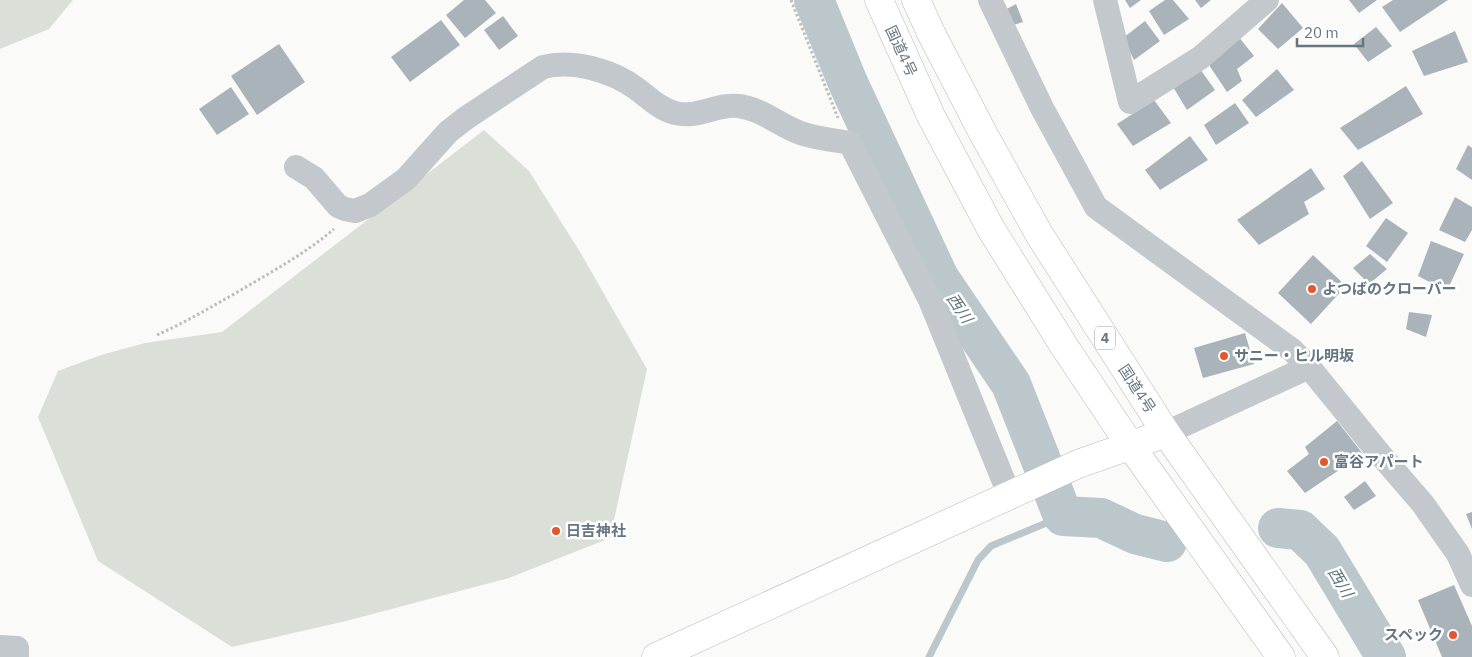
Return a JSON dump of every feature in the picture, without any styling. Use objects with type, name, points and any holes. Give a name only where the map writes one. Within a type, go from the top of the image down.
[{"type":"main road","name":"国道4号","points":[[879,0],[931,116],[991,229],[1064,346],[1130,445],[1280,657]]},
{"type":"main road","name":"国道4号","points":[[916,0],[984,135],[1039,234],[1166,433],[1325,657]]},
{"type":"main road","points":[[656,657],[1078,464],[1166,433]]},
{"type":"street","points":[[990,0],[1042,108],[1096,207],[1292,350],[1309,367],[1379,454],[1423,504],[1458,554],[1472,585]]},
{"type":"street","points":[[1105,0],[1130,102],[1200,58],[1267,0]]},
{"type":"street","points":[[296,166],[314,178],[338,206],[356,210],[370,205],[406,178],[448,132],[466,118],[544,67],[552,65],[579,66],[601,70],[623,79],[657,105],[673,112],[687,115],[721,107],[738,106],[758,111],[799,133],[850,143],[930,300],[1019,490]]},
{"type":"street","points":[[1166,433],[1309,367]]},
{"type":"street","points":[[0,646],[17,648],[16,657]]},
{"type":"path","points":[[791,0],[840,123],[850,143]]},
{"type":"path","points":[[157,335],[183,323],[276,270],[324,237],[356,210]]},
{"type":"shaded area","points":[[0,0],[73,0],[49,29],[0,49]]},
{"type":"shaded area","points":[[484,130],[529,171],[580,252],[647,369],[610,538],[509,578],[346,621],[232,647],[98,561],[38,417],[58,371],[101,355],[145,343],[222,332]]},
{"type":"building","points":[[464,0],[485,0],[496,13],[465,38],[446,15]]},
{"type":"building","points":[[1125,0],[1141,0],[1130,8]]},
{"type":"building","points":[[1165,0],[1173,0],[1189,19],[1164,35],[1149,11]]},
{"type":"building","points":[[1195,0],[1211,0],[1201,8]]},
{"type":"building","points":[[1349,0],[1377,0],[1359,13]]},
{"type":"building","points":[[1393,0],[1448,0],[1400,32],[1382,7]]},
{"type":"building","points":[[1282,3],[1303,28],[1278,49],[1258,29]]},
{"type":"building","points":[[1016,4],[1023,22],[1010,26],[1003,11]]},
{"type":"building","points":[[503,16],[518,36],[499,50],[484,30]]},
{"type":"building","points":[[441,20],[460,45],[410,82],[391,57]]},
{"type":"building","points":[[1145,21],[1160,41],[1134,60],[1123,38]]},
{"type":"building","points":[[1376,27],[1392,46],[1368,62],[1354,44]]},
{"type":"building","points":[[1455,31],[1468,62],[1424,76],[1412,51]]},
{"type":"building","points":[[1238,36],[1254,56],[1237,69],[1242,81],[1227,92],[1207,62]]},
{"type":"building","points":[[279,44],[305,82],[257,115],[231,76]]},
{"type":"building","points":[[1200,69],[1215,90],[1187,110],[1173,87]]},
{"type":"building","points":[[1277,69],[1294,90],[1256,117],[1242,100]]},
{"type":"building","points":[[1406,86],[1423,114],[1358,150],[1340,128]]},
{"type":"building","points":[[231,87],[249,114],[217,135],[199,109]]},
{"type":"building","points":[[1154,100],[1171,123],[1133,146],[1117,124]]},
{"type":"building","points":[[1235,103],[1249,123],[1216,145],[1204,125]]},
{"type":"building","points":[[1190,136],[1208,160],[1160,190],[1145,170]]},
{"type":"building","points":[[1468,145],[1472,148],[1472,180],[1456,169]]},
{"type":"building","points":[[1362,161],[1393,203],[1370,219],[1343,176]]},
{"type":"building","points":[[1311,168],[1325,189],[1304,202],[1309,214],[1259,245],[1237,220]]},
{"type":"building","points":[[1455,197],[1472,207],[1472,230],[1465,242],[1439,230]]},
{"type":"building","points":[[1386,218],[1408,233],[1387,262],[1366,246]]},
{"type":"building","points":[[1431,241],[1464,254],[1447,291],[1418,276]]},
{"type":"building","points":[[1370,254],[1387,269],[1369,284],[1353,268]]},
{"type":"building","name":"よつばのクローバー","points":[[1313,255],[1346,286],[1311,324],[1278,293]]},
{"type":"building","points":[[1409,312],[1432,315],[1426,337],[1406,329]]},
{"type":"building","name":"サニー・ヒル明坂","points":[[1245,333],[1254,364],[1203,378],[1194,348]]},
{"type":"building","name":"富谷アパート","points":[[1337,421],[1363,454],[1305,493],[1287,471],[1309,454],[1305,447]]},
{"type":"building","points":[[1365,481],[1376,496],[1354,510],[1344,497]]},
{"type":"building","points":[[1472,512],[1472,529],[1466,514]]},
{"type":"building","points":[[1454,585],[1472,626],[1472,657],[1442,657],[1418,600]]},
{"type":"waterway","name":"西川","points":[[814,0],[848,83],[939,278],[1011,384],[1063,516],[1101,518],[1135,534],[1167,542]]},
{"type":"waterway","points":[[929,657],[978,560],[991,546],[1063,516]]},
{"type":"waterway","name":"西川","points":[[1278,528],[1300,530],[1322,551],[1386,657]]},
{"type":"place","name":"よつばのクローバー","points":[[1312,289]]},
{"type":"place","name":"サニー・ヒル明坂","points":[[1224,356]]},
{"type":"place","name":"富谷アパート","points":[[1324,462]]},
{"type":"place","name":"日吉神社","points":[[556,531]]},
{"type":"place","name":"スペック","points":[[1453,635]]}]
